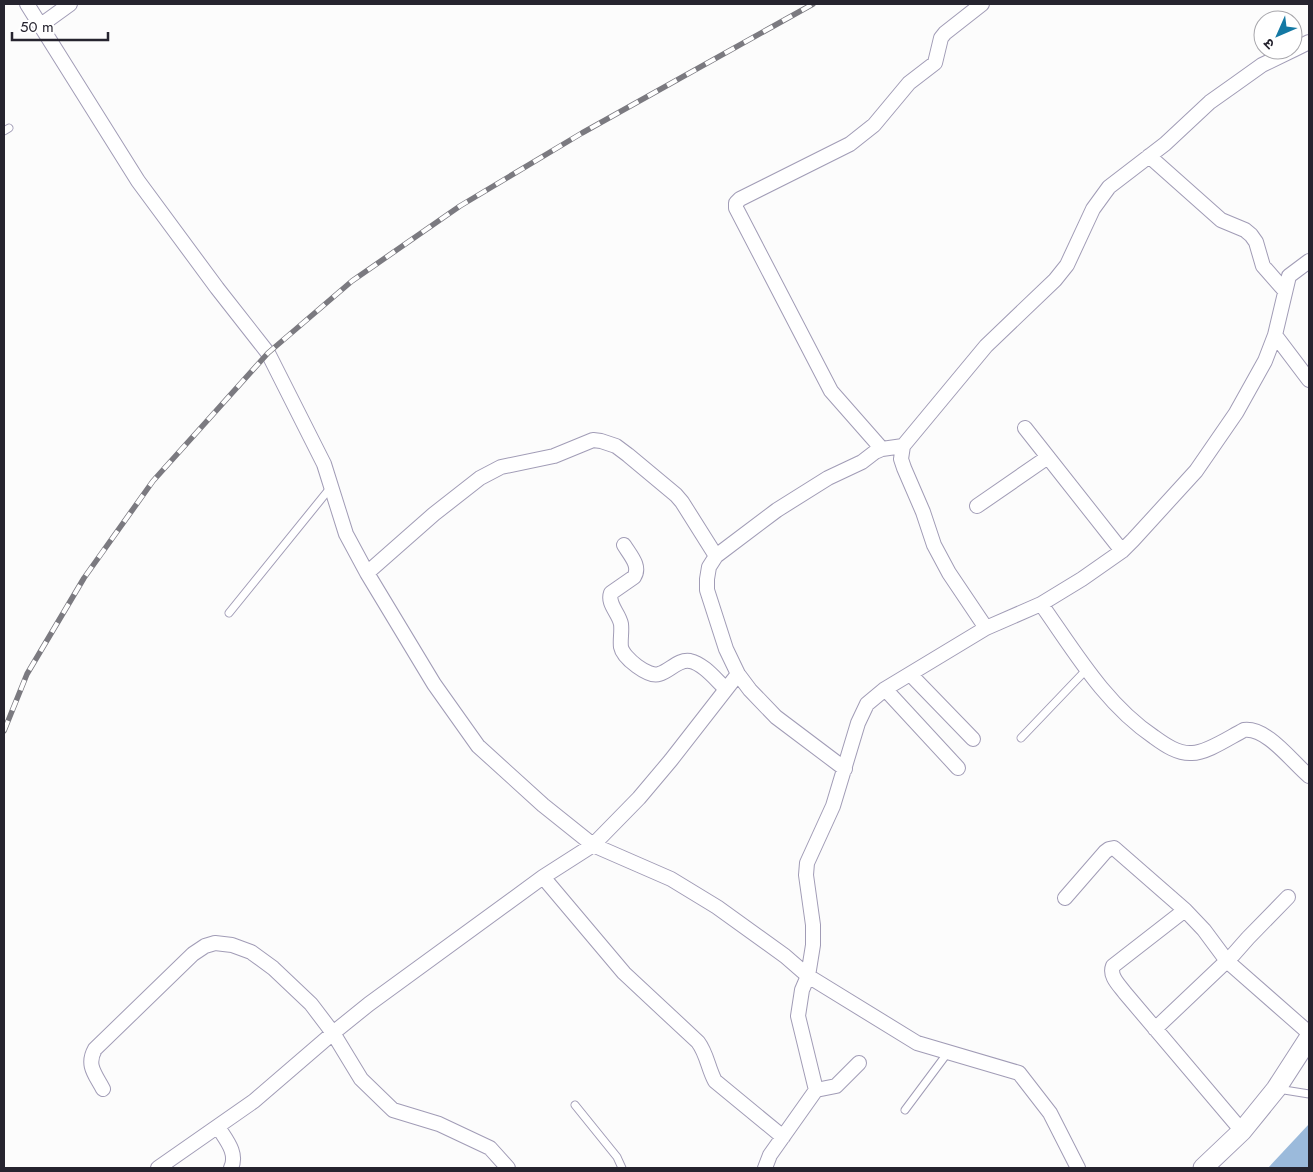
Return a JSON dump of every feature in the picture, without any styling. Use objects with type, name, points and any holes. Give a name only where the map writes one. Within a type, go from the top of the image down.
[{"type":"street","points":[[27,4],[138,181],[216,288],[268,353],[324,464],[346,534],[367,573],[434,684],[478,746],[543,805],[593,845],[671,879],[717,907],[786,956],[808,976],[917,1043],[1019,1072],[1050,1113],[1078,1168]]},
{"type":"street","points":[[41,25],[70,4]]},
{"type":"street","points":[[882,449],[830,390],[736,208],[736,203],[740,199],[850,144],[874,125],[909,83],[935,63],[938,43],[945,33],[982,4]]},
{"type":"street","points":[[986,628],[949,573],[934,545],[923,512],[901,459],[903,446],[986,346],[1055,280],[1067,265],[1093,209],[1108,187],[1165,144],[1210,102],[1262,65],[1272,60]]},
{"type":"street","points":[[1149,156],[1221,220],[1245,230],[1251,235],[1256,242],[1263,266],[1285,291]]},
{"type":"street","points":[[816,1090],[798,1016],[802,990],[808,976],[813,945],[813,925],[807,892],[807,863],[833,806],[862,712],[872,698],[885,689],[986,628],[1041,604],[1082,579],[1122,551],[1196,471],[1236,413],[1259,374],[1275,335],[1289,276],[1309,261]]},
{"type":"street","points":[[1275,335],[1309,380]]},
{"type":"street","points":[[1025,428],[1122,551]]},
{"type":"street","points":[[367,573],[434,514],[480,478],[501,467],[554,456],[593,440],[601,440],[616,446],[676,496],[682,502],[716,556]]},
{"type":"street","points":[[844,769],[776,717],[750,690],[738,674],[726,648],[707,590],[709,568],[716,556],[777,510],[828,478],[862,462],[882,449],[903,446]]},
{"type":"street","points":[[977,506],[1048,457]]},
{"type":"street","points":[[624,545],[636,565],[636,573],[634,577],[609,596],[620,619],[621,648],[624,654],[635,665],[654,676],[685,661],[698,664],[726,689]]},
{"type":"street","points":[[1041,604],[1115,706],[1138,727],[1166,745],[1182,752],[1201,752],[1244,730],[1251,729],[1265,735],[1309,776]]},
{"type":"street","points":[[158,1168],[254,1102],[333,1033],[376,999],[543,878],[593,845],[646,790],[738,674]]},
{"type":"street","points":[[910,674],[973,739]]},
{"type":"street","points":[[885,689],[958,768]]},
{"type":"street","points":[[1065,898],[1105,852],[1114,848],[1185,910],[1204,930],[1227,961],[1309,1033]]},
{"type":"street","points":[[543,878],[624,972],[698,1042],[704,1050],[709,1070],[715,1081],[783,1137]]},
{"type":"street","points":[[1155,1029],[1227,961],[1288,897]]},
{"type":"street","points":[[1185,910],[1113,966],[1111,970],[1112,976],[1242,1131]]},
{"type":"street","points":[[103,1089],[91,1066],[91,1057],[96,1049],[194,954],[205,946],[215,943],[232,945],[251,952],[273,968],[311,1004],[333,1033],[361,1079],[393,1110],[439,1124],[490,1148],[508,1168]]},
{"type":"street","points":[[1204,1168],[1242,1131],[1276,1089],[1309,1038]]},
{"type":"street","points":[[765,1168],[770,1155],[816,1090],[836,1086],[859,1063]]},
{"type":"street","points":[[218,1126],[234,1154],[234,1162],[231,1168]]},
{"type":"lane","points":[[229,613],[332,486]]},
{"type":"lane","points":[[1022,738],[1087,669]]},
{"type":"lane","points":[[905,1110],[949,1051]]},
{"type":"lane","points":[[1276,1089],[1309,1094]]},
{"type":"lane","points":[[576,1105],[617,1156],[622,1168]]},
{"type":"water","points":[[1309,1124],[1309,1168],[1268,1168]]},
{"type":"railway","points":[[4,731],[27,674],[84,578],[153,481],[268,353],[352,281],[460,206],[582,133],[813,4]]}]
